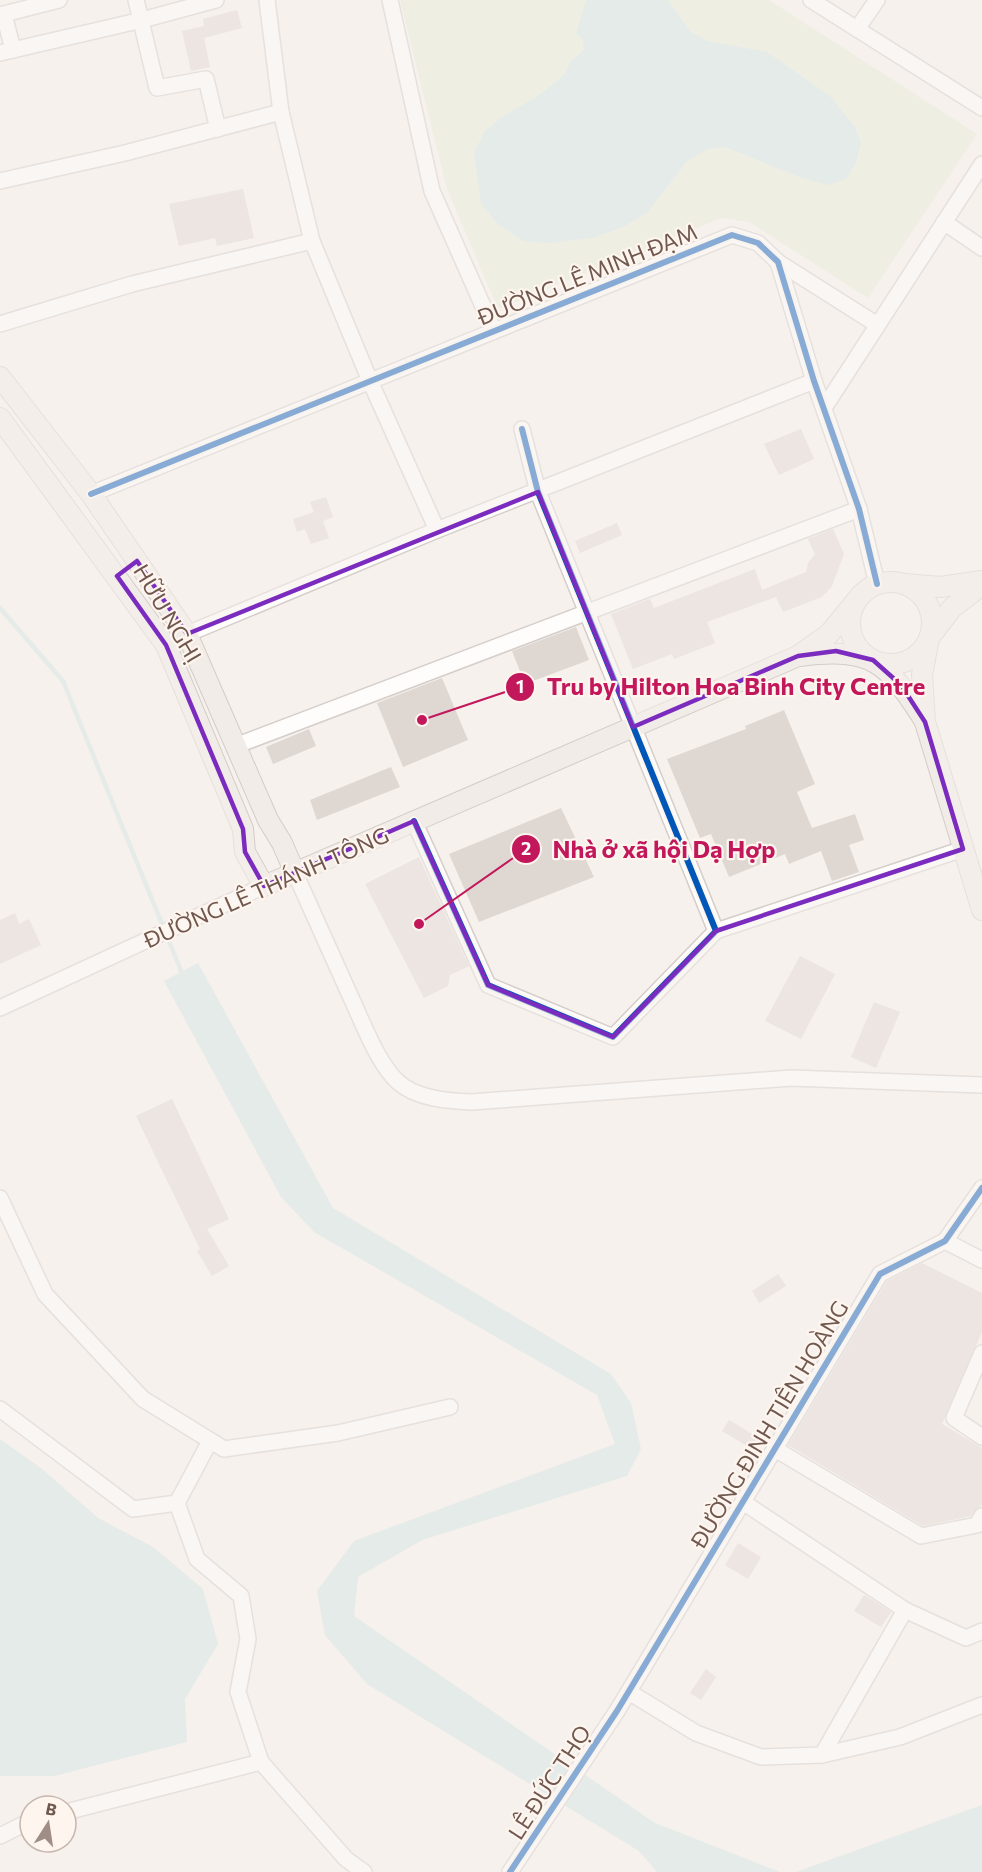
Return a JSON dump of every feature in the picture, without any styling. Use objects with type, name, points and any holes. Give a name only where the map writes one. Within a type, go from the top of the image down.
[{"type":"main road","name":"HỮU NGHỊ","points":[[0,377],[91,494],[187,634],[235,746],[295,873]]},
{"type":"main road","name":"HỮU NGHỊ","points":[[0,418],[166,645],[243,829],[245,852],[264,886]]},
{"type":"main road","points":[[117,576],[137,561]]},
{"type":"main road","points":[[925,722],[901,685],[862,652],[852,634],[851,614],[856,601],[865,591],[877,584],[941,587],[982,583]]},
{"type":"main road","points":[[873,660],[886,664],[900,663],[912,658],[922,650],[951,608],[982,583]]},
{"type":"main road","points":[[904,584],[925,600],[933,625],[922,675],[925,722],[982,910]]},
{"type":"main road","name":"ĐƯỜNG LÊ THÁNH TÔNG","points":[[264,886],[798,656],[829,634],[856,601]]},
{"type":"main road","name":"ĐƯỜNG LÊ THÁNH TÔNG","points":[[798,656],[836,651],[873,660]]},
{"type":"street","points":[[59,0],[2,14],[6,51],[142,20],[216,0]]},
{"type":"street","points":[[136,0],[157,88],[206,79],[218,129]]},
{"type":"street","points":[[267,0],[281,112],[312,241],[370,381],[436,530]]},
{"type":"street","points":[[390,0],[432,191],[494,332]]},
{"type":"street","points":[[811,0],[982,108]]},
{"type":"street","points":[[857,29],[877,0]]},
{"type":"street","points":[[0,181],[281,112]]},
{"type":"street","points":[[824,408],[876,324],[982,164]]},
{"type":"street","points":[[944,222],[982,248]]},
{"type":"street","name":"ĐƯỜNG LÊ MINH ĐẠM","points":[[91,494],[732,235],[758,243],[778,262],[876,324]]},
{"type":"street","points":[[0,324],[132,284],[312,241]]},
{"type":"street","points":[[778,262],[814,381],[859,509],[877,584]]},
{"type":"street","points":[[187,634],[436,530],[538,492],[814,381]]},
{"type":"street","points":[[522,429],[538,492],[716,931]]},
{"type":"street","points":[[235,746],[859,509]]},
{"type":"street","points":[[414,821],[488,985],[613,1037],[716,931],[963,849]]},
{"type":"street","points":[[295,873],[379,1053],[398,1083],[418,1094],[444,1100],[472,1102],[791,1078],[982,1085]]},
{"type":"street","name":"ĐƯỜNG LÊ THÁNH TÔNG","points":[[0,1008],[264,886]]},
{"type":"street","name":"ĐƯỜNG ĐINH TIÊN HOÀNG","points":[[617,1711],[880,1274],[945,1241],[982,1188]]},
{"type":"street","points":[[2,1208],[45,1294],[143,1400],[224,1449],[338,1433],[450,1407]]},
{"type":"street","points":[[945,1241],[982,1260]]},
{"type":"street","points":[[982,1353],[954,1418],[982,1437]]},
{"type":"street","points":[[0,1409],[133,1509],[177,1503]]},
{"type":"street","points":[[210,1440],[177,1503],[197,1559],[241,1596],[248,1639],[238,1692],[261,1762],[346,1859],[364,1872]]},
{"type":"street","points":[[775,1449],[921,1536],[977,1525],[982,1516]]},
{"type":"street","points":[[742,1502],[905,1610],[966,1638],[982,1631]]},
{"type":"street","points":[[822,1755],[905,1610]]},
{"type":"street","points":[[629,1692],[696,1733],[760,1757],[822,1755],[900,1737],[982,1705]]},
{"type":"street","name":"LÊ ĐỨC THỌ","points":[[513,1869],[617,1711]]},
{"type":"street","points":[[78,1809],[261,1762]]},
{"type":"street","points":[[0,1836],[18,1827]]},
{"type":"highlighted area","points":[[538,492],[633,727],[798,656],[836,651],[873,660],[901,685],[925,722],[963,849],[716,931],[613,1037],[488,985],[414,821],[264,886],[245,852],[243,829],[166,645],[117,576],[137,561],[187,634]]},
{"type":"green space","points":[[400,0],[769,0],[977,134],[868,298],[749,222],[721,218],[498,309],[447,189]]},
{"type":"shaded area","points":[[586,0],[668,0],[690,31],[707,41],[767,52],[830,96],[855,127],[861,142],[856,163],[846,179],[828,185],[802,178],[725,147],[708,149],[688,160],[648,212],[623,227],[592,238],[549,243],[523,241],[498,224],[481,204],[474,153],[485,131],[505,115],[538,96],[564,75],[571,61],[584,50],[582,37],[576,34]]},
{"type":"shaded area","points":[[198,963],[333,1208],[611,1374],[631,1403],[641,1449],[627,1476],[422,1540],[358,1577],[354,1616],[655,1823],[780,1872],[657,1872],[639,1851],[367,1684],[325,1635],[317,1591],[354,1541],[615,1444],[597,1395],[314,1232],[281,1197],[164,981]]},
{"type":"shaded area","points":[[0,1439],[42,1469],[98,1518],[153,1547],[203,1589],[218,1644],[185,1699],[187,1742],[54,1776],[0,1776]]},
{"type":"shaded area","points":[[982,1805],[982,1872],[796,1872]]},
{"type":"building","points":[[237,10],[242,28],[204,38],[210,67],[191,71],[182,31],[204,26],[203,19]]},
{"type":"building","points":[[243,189],[254,238],[217,246],[215,238],[179,246],[169,204]]},
{"type":"building","points":[[801,429],[814,459],[779,475],[764,444]]},
{"type":"building","points":[[326,497],[333,517],[323,521],[329,538],[311,544],[305,529],[297,532],[293,519],[314,512],[310,502]]},
{"type":"building","points":[[617,523],[622,535],[580,553],[575,541]]},
{"type":"building","points":[[833,529],[844,554],[832,586],[822,597],[783,612],[776,597],[707,622],[715,643],[674,659],[672,654],[633,669],[611,614],[650,599],[654,608],[755,569],[762,590],[806,572],[808,563],[815,554],[808,539]]},
{"type":"building","points":[[576,627],[589,660],[525,684],[512,651]]},
{"type":"building","points":[[442,678],[468,740],[403,767],[377,703]]},
{"type":"building","points":[[784,710],[815,784],[797,792],[812,828],[855,814],[864,840],[849,845],[859,872],[832,881],[821,851],[789,864],[785,854],[729,877],[711,834],[700,838],[667,759],[746,729],[745,726]]},
{"type":"building","points":[[309,729],[316,746],[273,764],[266,747]]},
{"type":"building","points":[[391,767],[400,787],[317,820],[310,800]]},
{"type":"building","points":[[561,808],[594,877],[479,922],[449,854]]},
{"type":"building","points":[[419,857],[469,966],[450,975],[448,986],[424,998],[365,884]]},
{"type":"building","points":[[15,913],[19,924],[29,919],[41,945],[0,964],[0,920]]},
{"type":"building","points":[[800,956],[835,974],[801,1039],[765,1021]]},
{"type":"building","points":[[874,1002],[900,1012],[876,1068],[851,1057]]},
{"type":"building","points":[[172,1099],[229,1219],[207,1229],[229,1266],[212,1276],[197,1251],[200,1249],[136,1116]]},
{"type":"building","points":[[922,1263],[982,1293],[982,1332],[942,1424],[982,1448],[982,1504],[971,1516],[923,1526],[788,1445],[887,1281]]},
{"type":"building","points":[[778,1274],[786,1286],[759,1303],[752,1291]]},
{"type":"building","points":[[729,1420],[759,1438],[752,1449],[722,1431]]},
{"type":"building","points":[[738,1543],[761,1557],[748,1579],[725,1565]]},
{"type":"building","points":[[864,1595],[891,1612],[881,1627],[854,1611]]},
{"type":"building","points":[[706,1669],[716,1677],[701,1700],[690,1693]]},
{"type":"waterway","points":[[0,608],[63,681],[184,978]]},
{"type":"cycle path","points":[[91,494],[732,235],[758,243],[778,262],[814,381],[859,509],[877,584]]},
{"type":"cycle path","points":[[414,821],[488,985],[613,1037],[716,931],[538,492],[522,429]]},
{"type":"cycle path","points":[[510,1872],[617,1711],[880,1274],[945,1241],[982,1188]]},
{"type":"place","name":"Tru by Hilton Hoa Binh City Centre","points":[[422,720]]},
{"type":"place","name":"Nhà ở xã hội Dạ Hợp","points":[[419,924]]}]
